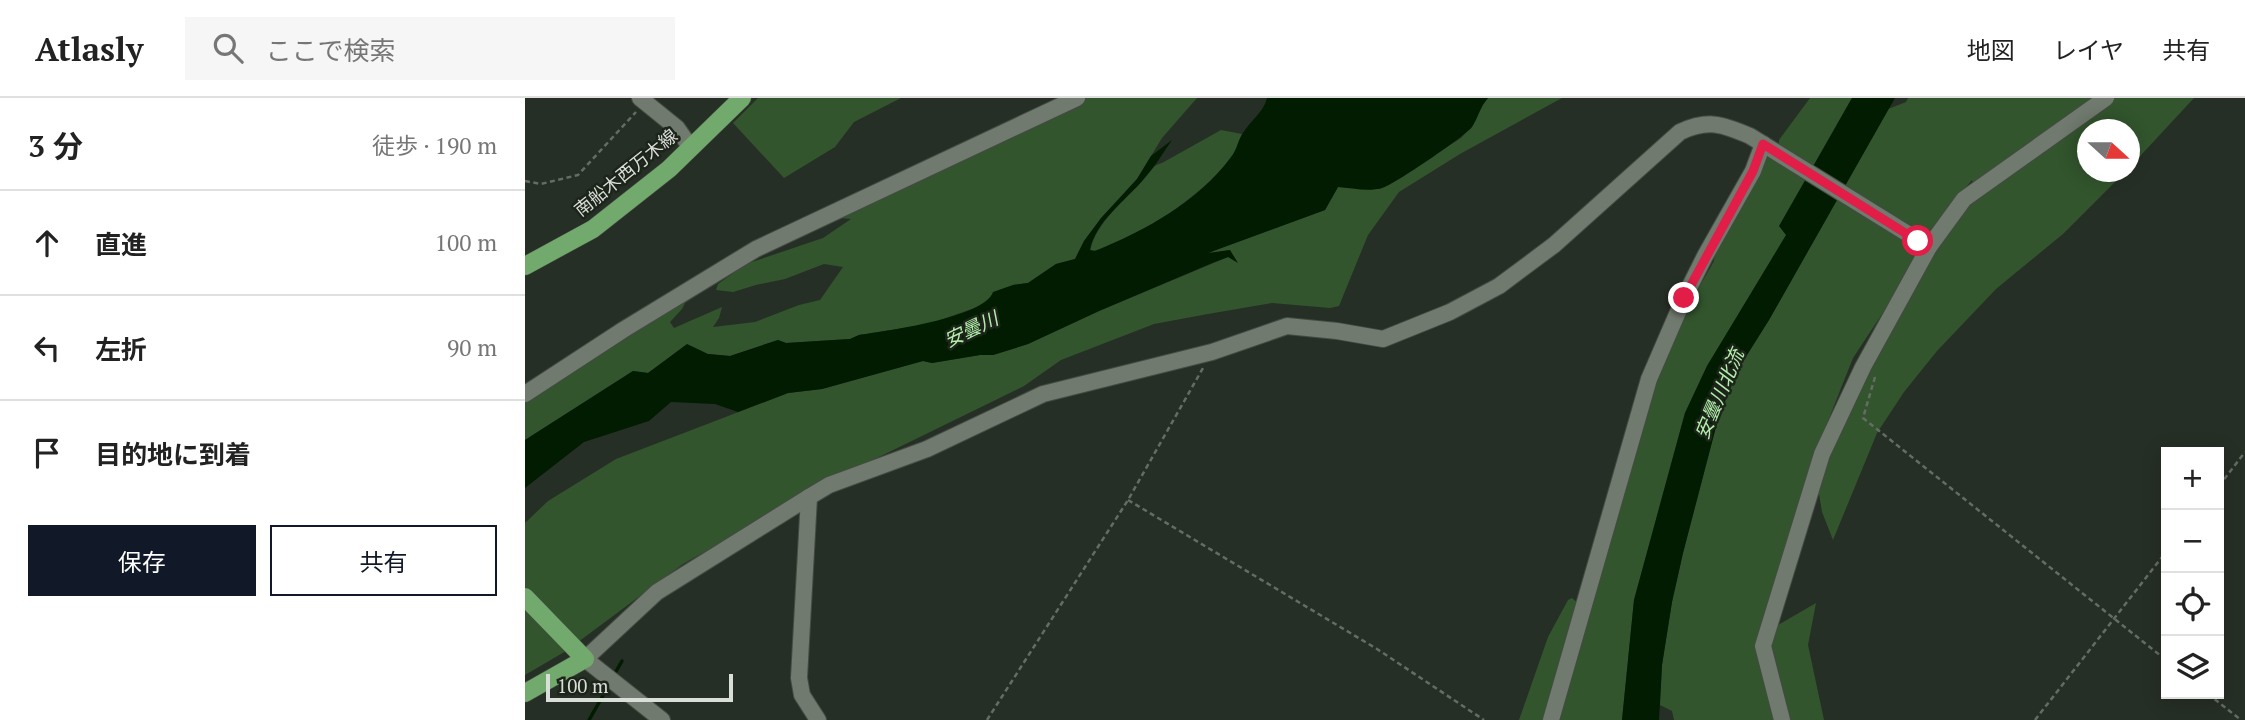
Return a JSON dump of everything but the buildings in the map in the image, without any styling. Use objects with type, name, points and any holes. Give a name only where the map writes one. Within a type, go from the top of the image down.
[{"type":"main road","name":"南船木西万木線","points":[[525,266],[593,229],[669,169],[742,98]]},
{"type":"main road","points":[[525,597],[582,654],[525,693]]},
{"type":"street","points":[[525,394],[756,249],[1077,98]]},
{"type":"street","points":[[1781,720],[1763,646],[1784,572],[1822,454],[1923,244],[1963,200],[2106,98]]},
{"type":"street","points":[[643,100],[677,128],[691,148]]},
{"type":"street","points":[[662,720],[582,654],[657,592],[829,485],[927,449],[1043,394],[1212,352],[1287,326],[1383,339],[1450,312],[1499,286],[1553,245],[1680,132],[1697,124],[1732,128],[1763,144],[1923,244]]},
{"type":"street","points":[[1551,720],[1649,379],[1684,298],[1753,171],[1763,144]]},
{"type":"street","points":[[809,497],[799,678],[802,695],[818,720]]},
{"type":"path","points":[[525,181],[541,184],[578,175],[643,100]]},
{"type":"path","points":[[987,720],[1128,500],[1212,352]]},
{"type":"path","points":[[1878,367],[1863,418],[2161,656]]},
{"type":"path","points":[[2224,479],[2245,452]]},
{"type":"path","points":[[1128,500],[1377,649],[1484,720]]},
{"type":"path","points":[[2035,720],[2161,558]]},
{"type":"path","points":[[2214,699],[2241,720]]},
{"type":"shaded area","points":[[758,98],[901,98],[854,122],[835,147],[784,178],[733,123]]},
{"type":"shaded area","points":[[1070,98],[1197,98],[1162,138],[1137,179],[1101,219],[1084,241],[1075,259],[1056,264],[1028,283],[1013,285],[983,305],[929,324],[859,335],[850,339],[786,343],[778,340],[730,356],[708,354],[665,361],[648,373],[633,371],[525,440],[525,402],[624,334],[712,283],[685,303],[670,322],[674,328],[722,307],[713,327],[755,322],[820,300],[843,267],[824,264],[785,279],[733,292],[716,290],[718,284],[746,264],[823,238],[851,219],[840,218]]},
{"type":"shaded area","points":[[1488,98],[1562,98],[1460,154],[1399,192],[1368,235],[1339,306],[1330,308],[1272,303],[1154,324],[1061,360],[1024,386],[834,479],[683,564],[566,651],[525,675],[525,523],[548,501],[616,459],[788,393],[822,389],[923,361],[932,363],[993,355],[1028,344],[1228,257],[1230,250],[1207,254],[1218,249],[1325,210],[1338,187],[1380,189],[1461,138],[1472,126]]},
{"type":"shaded area","points":[[1810,98],[1852,98],[1780,226],[1787,235],[1707,366],[1685,413],[1634,600],[1622,720],[1519,720],[1548,637],[1568,600],[1572,598],[1587,611],[1650,397],[1682,318],[1714,261],[1715,249],[1748,198],[1764,159],[1775,152],[1779,140]]},
{"type":"shaded area","points":[[1908,98],[2194,98],[2140,156],[2140,119],[2077,119],[2077,182],[2115,182],[2063,234],[1996,289],[1937,351],[1904,392],[1877,433],[1833,540],[1822,512],[1817,482],[1827,452],[1900,310],[1884,311],[1853,358],[1822,436],[1769,605],[1761,622],[1778,625],[1816,603],[1808,645],[1824,720],[1674,720],[1672,711],[1660,705],[1662,665],[1683,553],[1717,423],[1735,374],[1769,320],[1888,109],[1906,102]],"holes":[[[1972,180],[1974,188],[1922,262],[1910,247],[1920,235],[1928,233]]]},
{"type":"shaded area","points":[[1221,130],[1242,134],[1234,154],[1209,182],[1147,228],[1106,248],[1090,251],[1104,221],[1153,167]]},
{"type":"water","name":"安曇川","points":[[1267,98],[1488,98],[1467,132],[1389,185],[1371,190],[1338,187],[1325,210],[1208,253],[1230,250],[1238,263],[1228,257],[1212,263],[1028,344],[993,355],[932,363],[923,361],[822,389],[788,393],[738,412],[715,404],[671,402],[649,421],[584,442],[525,488],[525,440],[633,371],[648,373],[687,344],[708,354],[730,356],[778,340],[786,343],[850,339],[932,322],[972,309],[986,301],[993,292],[1028,283],[1056,264],[1075,259],[1084,241],[1137,179],[1151,156],[1172,140],[1147,175],[1104,221],[1090,250],[1095,251],[1133,234],[1187,201],[1218,173],[1233,154],[1241,136],[1263,108]]},
{"type":"water","name":"安曇川北流","points":[[1852,98],[1895,98],[1769,320],[1735,374],[1717,423],[1672,602],[1662,665],[1659,720],[1622,720],[1634,600],[1685,413],[1707,366],[1786,235],[1779,226]]},
{"type":"waterway","points":[[614,675],[622,661]]},
{"type":"waterway","points":[[589,720],[609,685]]},
{"type":"route","points":[[1684,298],[1753,171],[1763,144],[1918,241]]}]
